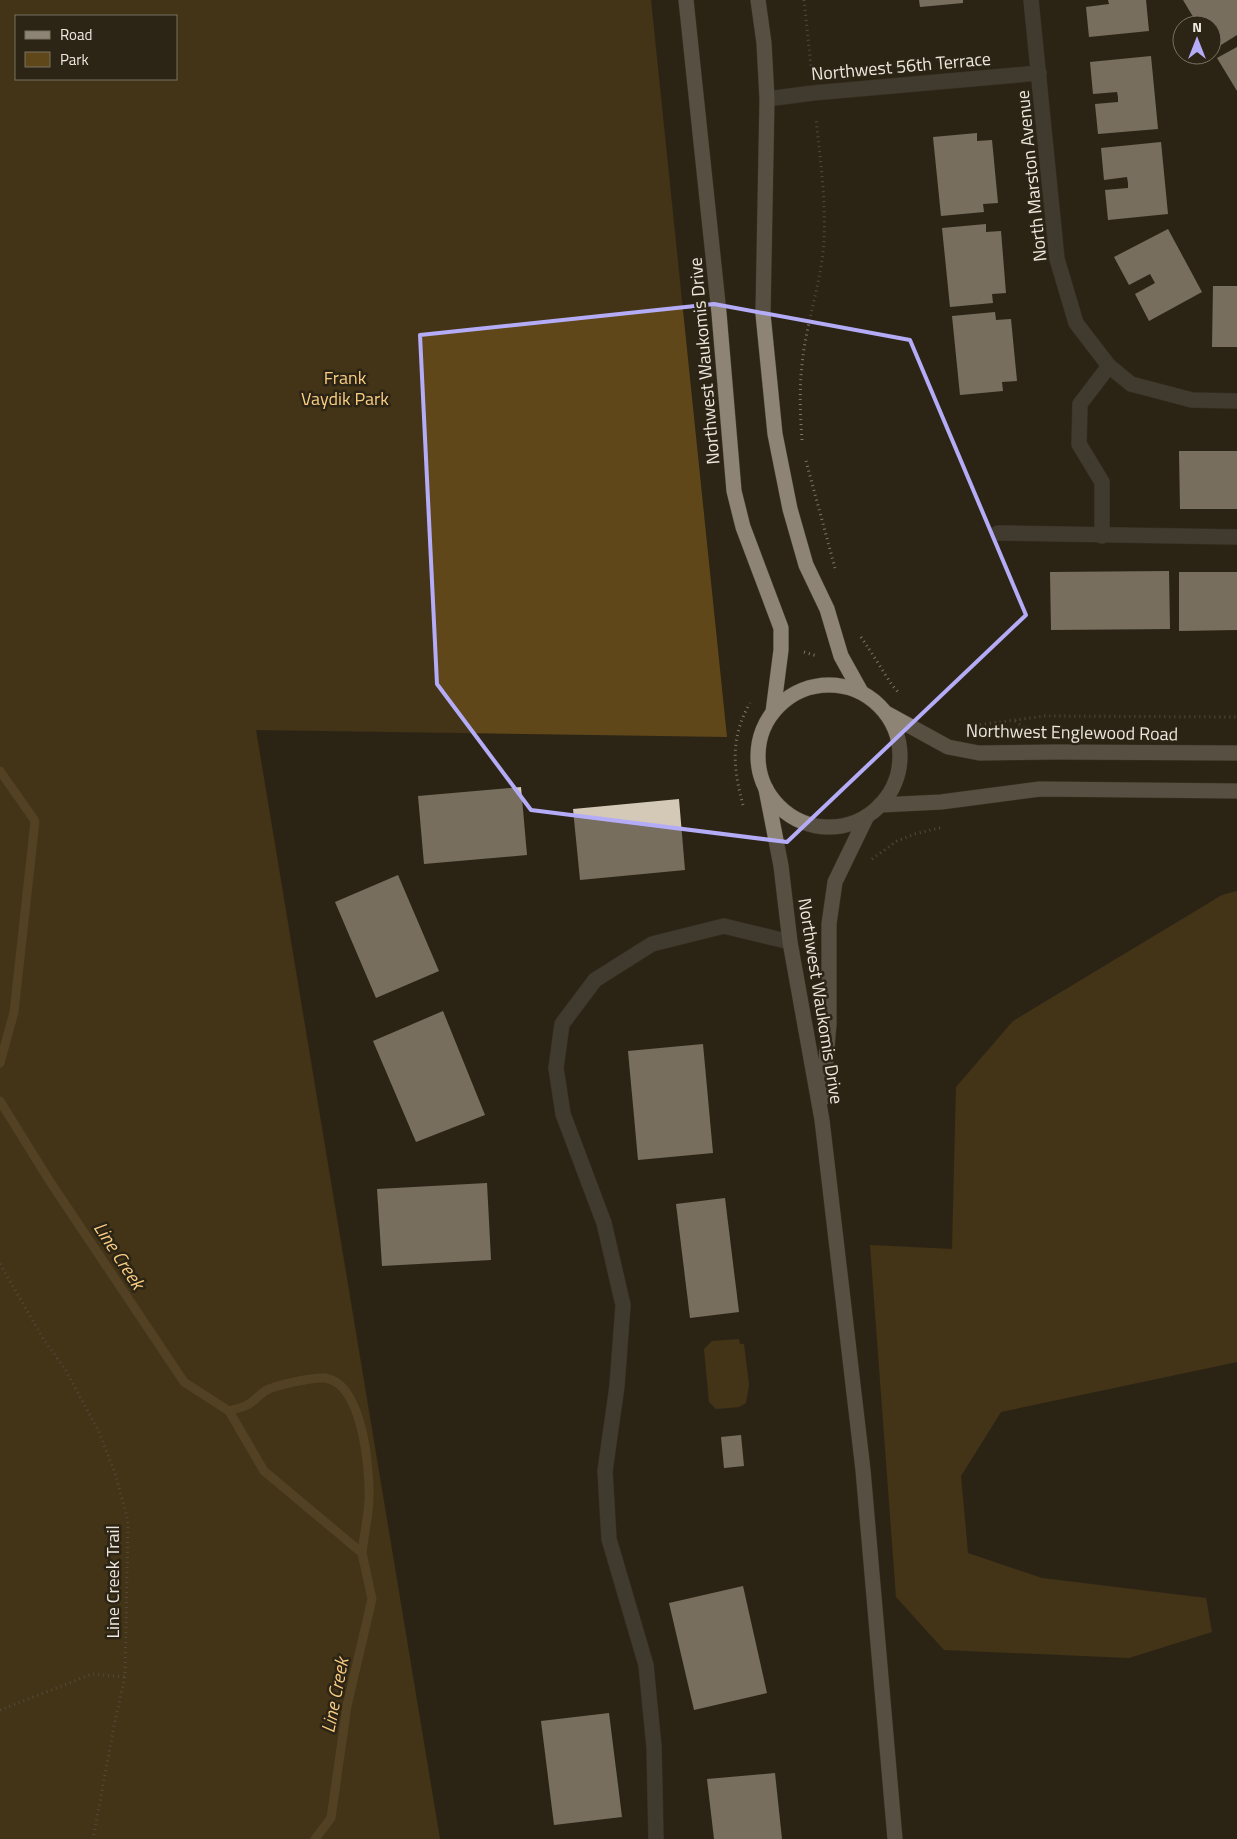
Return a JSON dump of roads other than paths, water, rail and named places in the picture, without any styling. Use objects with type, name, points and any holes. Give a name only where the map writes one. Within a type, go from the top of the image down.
[{"type":"main road","name":"Northwest Waukomis Drive","points":[[686,0],[720,323],[734,491],[743,528],[780,628],[781,650],[773,712]]},
{"type":"main road","points":[[758,0],[764,43],[767,99],[762,314],[775,434],[790,509],[806,565],[827,609],[841,656],[861,692]]},
{"type":"main road","points":[[830,685],[846,687],[861,692],[875,701],[886,713],[897,736],[900,760],[897,777],[890,792],[880,805],[867,816],[852,823],[818,826],[802,821],[788,813],[775,802],[766,789],[759,766],[759,741],[764,726],[784,700],[813,686],[830,685]]},
{"type":"main road","name":"Northwest Englewood Road","points":[[886,713],[948,747],[979,754],[1056,752],[1237,753]]},
{"type":"main road","name":"Northwest Waukomis Drive","points":[[766,789],[781,866],[790,942],[822,1120]]},
{"type":"main road","points":[[880,805],[941,802],[1040,789],[1237,791]]},
{"type":"main road","name":"Northwest Waukomis Drive","points":[[822,1120],[829,1024],[829,924],[835,882],[867,816]]},
{"type":"main road","points":[[822,1120],[863,1470],[895,1839]]},
{"type":"street","name":"North Marston Avenue","points":[[1031,0],[1057,259],[1076,323],[1109,366],[1131,384],[1192,400],[1237,401]]},
{"type":"street","name":"Northwest 56th Terrace","points":[[767,99],[1039,72]]},
{"type":"street","points":[[1102,536],[1102,482],[1079,444],[1080,404],[1109,366]]},
{"type":"street","points":[[998,533],[1237,537]]},
{"type":"street","points":[[656,1839],[654,1747],[646,1665],[609,1539],[605,1470],[617,1386],[623,1305],[604,1223],[563,1114],[556,1068],[562,1024],[595,980],[652,944],[724,926],[790,942]]},
{"type":"waterway","name":"Line Creek","points":[[0,771],[35,821],[14,1012],[0,1063]]},
{"type":"waterway","name":"Line Creek","points":[[0,1101],[49,1180],[184,1382],[229,1411],[264,1471],[362,1553],[372,1599],[347,1706],[331,1818],[315,1839]]},
{"type":"waterway","name":"Line Creek","points":[[229,1411],[250,1404],[265,1391],[285,1384],[319,1378],[325,1378],[338,1383],[348,1395],[356,1411],[366,1450],[369,1500],[362,1553]]},
{"type":"park label","name":"Frank Vaydik Park","points":[[345,387]]}]
